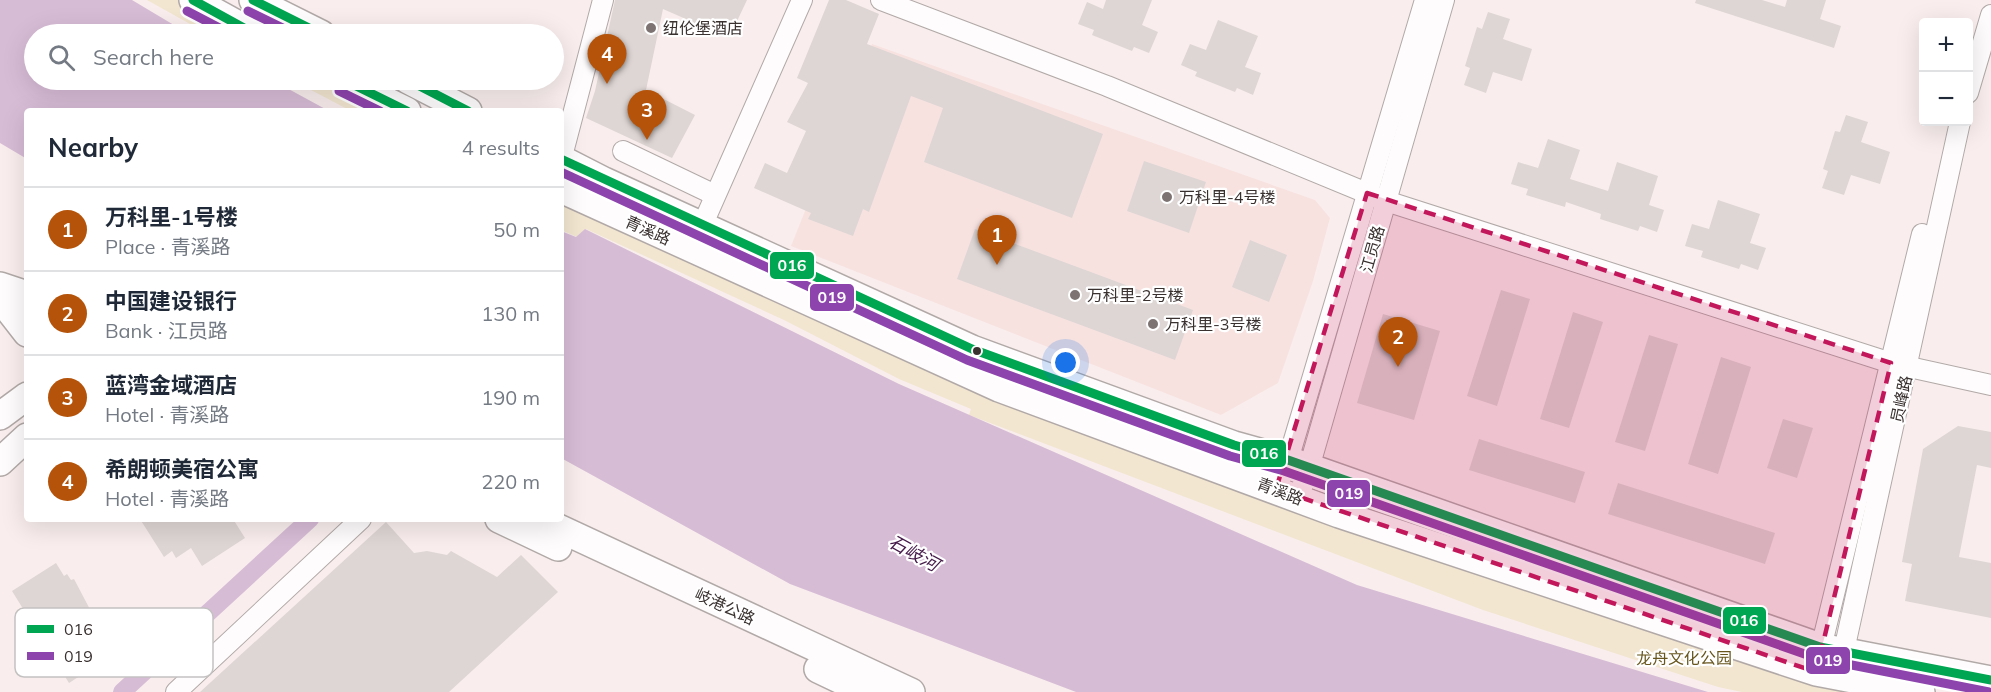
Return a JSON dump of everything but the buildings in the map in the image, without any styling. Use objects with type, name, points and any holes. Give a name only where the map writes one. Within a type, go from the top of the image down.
[{"type":"main road","points":[[193,0],[237,24]]},
{"type":"main road","points":[[253,0],[276,16],[296,24]]},
{"type":"main road","points":[[364,90],[401,108]]},
{"type":"main road","points":[[427,90],[462,108]]},
{"type":"main road","name":"青溪路","points":[[564,161],[972,349],[1234,445],[1298,464],[1830,662],[1991,680]]},
{"type":"main road","name":"青溪路","points":[[564,190],[999,388],[1339,514],[1830,662],[1921,692]]},
{"type":"main road","points":[[12,301],[24,327]]},
{"type":"main road","points":[[14,406],[24,384]]},
{"type":"main road","name":"岐港公路","points":[[505,522],[866,692]]},
{"type":"main road","name":"岐港公路","points":[[545,522],[911,692]]},
{"type":"street","points":[[564,149],[603,0]]},
{"type":"street","points":[[702,226],[802,0]]},
{"type":"street","points":[[881,0],[1107,86],[1386,201],[1900,365],[1991,385]]},
{"type":"street","name":"江员路","points":[[1298,464],[1367,193],[1425,0]]},
{"type":"street","name":"江员路","points":[[1287,493],[1386,201],[1444,0]]},
{"type":"street","points":[[1973,42],[1991,0]]},
{"type":"street","points":[[1973,76],[1991,15]]},
{"type":"street","name":"员峰路","points":[[1900,365],[1949,126]]},
{"type":"street","name":"员峰路","points":[[1830,662],[1959,126]]},
{"type":"street","points":[[623,151],[715,195]]},
{"type":"street","points":[[213,657],[358,522]]},
{"type":"street","points":[[176,692],[192,677]]},
{"type":"highlighted area","points":[[1367,193],[1891,363],[1816,672],[1276,489]]},
{"type":"shaded area","points":[[872,44],[1315,200],[1330,218],[1313,281],[1278,383],[1221,415],[791,246]]},
{"type":"green space","points":[[147,0],[183,0],[228,24],[190,24]]},
{"type":"green space","points":[[311,90],[350,90],[385,108],[345,108]]},
{"type":"green space","name":"龙舟文化公园","points":[[564,197],[816,315],[1872,692],[1742,692],[1718,687],[1483,610],[969,415],[971,409],[899,379],[784,320],[586,229],[577,237],[564,231]]},
{"type":"water","points":[[0,0],[132,0],[172,24],[24,24],[24,90],[290,90],[323,108],[24,108],[24,157],[0,143]]},
{"type":"water","name":"石岐河","points":[[585,229],[899,384],[1357,585],[1708,692],[1076,692],[790,584],[564,460],[564,232],[576,237]]},
{"type":"waterway","points":[[213,608],[307,522]]},
{"type":"waterway","points":[[122,692],[138,677]]},
{"type":"transit line","name":"016","points":[[193,0],[237,24]]},
{"type":"transit line","name":"016","points":[[253,0],[301,24]]},
{"type":"transit line","name":"019","points":[[187,11],[212,24]]},
{"type":"transit line","name":"019","points":[[248,11],[275,24]]},
{"type":"transit line","name":"016","points":[[364,90],[401,108]]},
{"type":"transit line","name":"016","points":[[427,90],[462,108]]},
{"type":"transit line","name":"019","points":[[339,91],[374,108]]},
{"type":"transit line","name":"016","points":[[564,160],[972,349],[1234,445],[1288,460],[1820,647],[1991,680]]},
{"type":"transit line","name":"019","points":[[564,173],[967,360],[1230,456],[1284,471],[1816,658],[1989,692]]},
{"type":"place","name":"纽伦堡酒店","points":[[651,28]]},
{"type":"place","name":"希朗顿美宿公寓","points":[[607,84]]},
{"type":"place","name":"蓝湾金域酒店","points":[[647,140]]},
{"type":"place","name":"万科里-4号楼","points":[[1167,197]]},
{"type":"place","name":"万科里-1号楼","points":[[997,265]]},
{"type":"place","name":"万科里-2号楼","points":[[1075,295]]},
{"type":"place","name":"万科里-3号楼","points":[[1153,324]]},
{"type":"place","name":"中国建设银行","points":[[1398,367]]}]
